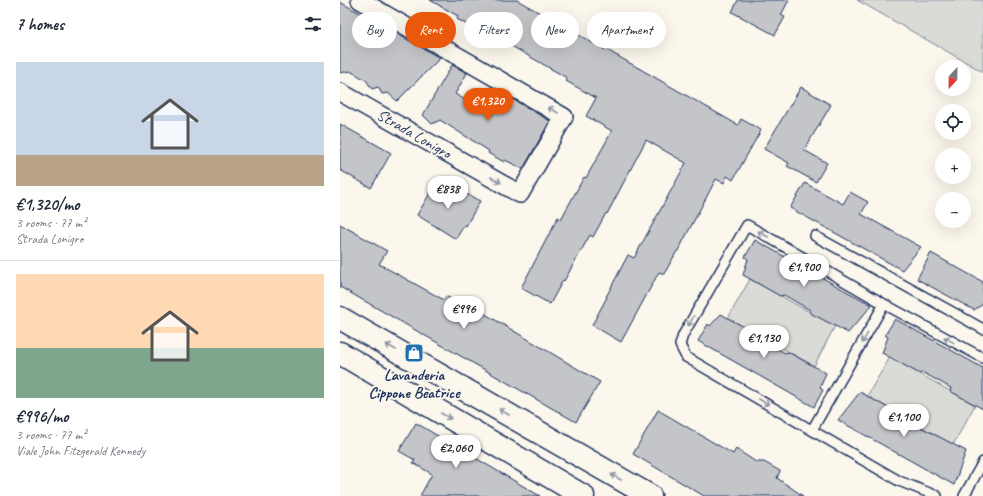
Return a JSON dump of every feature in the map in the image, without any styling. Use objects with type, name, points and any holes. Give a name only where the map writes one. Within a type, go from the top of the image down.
[{"type":"main road","points":[[340,318],[650,496]]},
{"type":"main road","points":[[340,353],[584,496]]},
{"type":"street","name":"Strada Lonigro","points":[[340,92],[520,194],[564,117],[360,0]]},
{"type":"lane","points":[[937,496],[899,482],[686,357],[680,345],[683,335],[747,225],[884,304],[983,358]]},
{"type":"lane","points":[[815,236],[983,329]]},
{"type":"lane","points":[[812,430],[884,304]]},
{"type":"lane","points":[[964,496],[983,462]]},
{"type":"shaded area","points":[[857,0],[983,0],[983,72],[971,65],[971,60],[962,60]]},
{"type":"shaded area","points":[[750,279],[835,326],[814,366],[728,318]]},
{"type":"shaded area","points":[[890,357],[975,405],[953,445],[867,396]]},
{"type":"building","points":[[430,0],[517,0],[538,12],[531,12],[531,48],[579,48],[579,35],[587,40],[587,48],[602,48],[607,50],[738,125],[741,119],[761,130],[733,180],[727,176],[724,183],[716,179],[678,251],[664,274],[659,272],[621,342],[592,325],[628,255],[634,258],[686,163],[646,140],[607,214],[606,213],[593,237],[590,235],[550,304],[521,288],[558,217],[561,219],[612,131],[586,116],[596,98],[566,81],[567,78],[515,48],[523,48],[523,12],[464,12],[464,23],[457,19],[458,16],[456,15],[456,12],[451,12]]},
{"type":"building","points":[[738,0],[789,0],[781,15],[785,17],[775,35],[732,12]]},
{"type":"building","points":[[340,2],[358,12],[352,12],[352,48],[397,48],[397,34],[405,38],[405,48],[422,48],[440,58],[397,101],[388,93],[382,94],[378,87],[372,89],[366,80],[350,71],[340,73]]},
{"type":"building","points":[[452,65],[467,73],[455,94],[492,115],[498,105],[501,106],[507,96],[550,121],[523,169],[505,160],[504,162],[488,153],[489,151],[440,120],[432,124],[423,115]]},
{"type":"building","points":[[801,87],[831,105],[804,150],[827,163],[816,182],[787,166],[789,163],[764,149]]},
{"type":"building","points":[[340,124],[391,153],[371,188],[340,170]]},
{"type":"building","points":[[436,183],[460,197],[463,192],[480,201],[466,226],[464,225],[456,239],[417,215]]},
{"type":"building","points":[[805,183],[843,204],[850,192],[868,202],[861,214],[921,247],[902,270],[790,208]]},
{"type":"building","points":[[340,224],[387,251],[379,264],[444,300],[446,296],[467,309],[470,305],[600,382],[576,422],[340,287]]},
{"type":"building","points":[[755,240],[872,305],[848,333],[810,313],[810,310],[784,295],[780,296],[743,275],[748,259],[745,257]]},
{"type":"building","points":[[931,253],[983,282],[983,304],[974,310],[917,279]]},
{"type":"building","points":[[721,314],[758,335],[758,338],[785,353],[788,352],[826,373],[820,388],[823,390],[814,407],[698,341],[708,324],[710,326]]},
{"type":"building","points":[[895,319],[983,368],[983,409],[950,391],[951,388],[922,372],[920,374],[882,353],[888,337],[885,335]]},
{"type":"building","points":[[860,392],[898,415],[966,451],[954,485],[838,420]]},
{"type":"building","points":[[658,410],[733,454],[736,449],[756,462],[764,462],[780,471],[777,478],[803,496],[704,496],[633,454]]},
{"type":"building","points":[[416,423],[540,496],[420,496],[432,474],[413,463],[415,460],[399,451]]},
{"type":"place","name":"Lavanderia Cippone Beatrice","points":[[414,353]]}]
